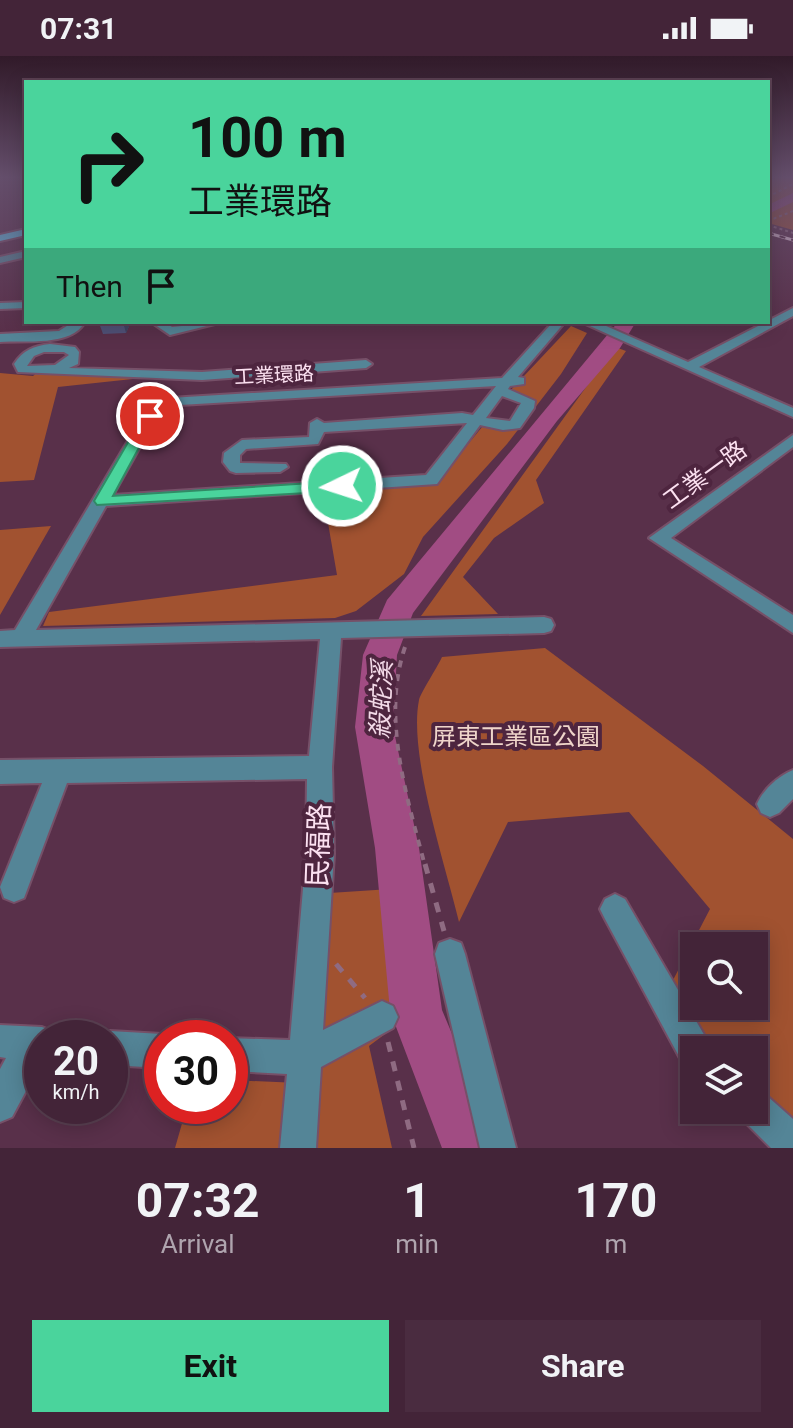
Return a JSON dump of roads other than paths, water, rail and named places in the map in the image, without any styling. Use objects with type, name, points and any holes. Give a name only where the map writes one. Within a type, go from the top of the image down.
[{"type":"main road","points":[[0,236],[24,230]]},
{"type":"street","points":[[0,260],[24,254]]},
{"type":"street","points":[[0,306],[24,305]]},
{"type":"street","points":[[770,323],[793,311]]},
{"type":"street","points":[[0,328],[62,324]]},
{"type":"street","points":[[0,338],[61,335],[75,329],[78,324]]},
{"type":"street","points":[[160,324],[170,331],[207,324]]},
{"type":"street","points":[[102,501],[431,480],[557,324]]},
{"type":"street","points":[[592,324],[793,413]]},
{"type":"street","points":[[689,367],[769,324]]},
{"type":"street","points":[[39,371],[202,376],[366,364]]},
{"type":"street","points":[[284,370],[285,400],[387,395]]},
{"type":"street","points":[[280,467],[240,469],[231,462],[233,451],[242,445],[313,441],[317,437],[317,425],[462,417],[503,426],[515,425],[527,408],[528,401],[508,385]]},
{"type":"street","name":"工業環路","points":[[10,638],[102,501],[158,402],[508,385]]},
{"type":"street","name":"工業一路","points":[[793,440],[658,538],[793,625]]},
{"type":"street","points":[[280,490],[281,445]]},
{"type":"street","points":[[10,638],[544,625]]},
{"type":"street","name":"民福路","points":[[298,1148],[320,854],[320,767],[344,631]]},
{"type":"street","points":[[0,772],[320,767]]},
{"type":"street","points":[[14,888],[60,769]]},
{"type":"street","points":[[770,804],[793,782]]},
{"type":"street","points":[[615,909],[686,1036]]},
{"type":"street","points":[[450,954],[498,1148]]},
{"type":"street","points":[[248,1055],[304,1058],[382,1017]]},
{"type":"street","points":[[0,1105],[24,1043]]},
{"type":"street","points":[[768,1120],[793,1144]]},
{"type":"waterway","name":"殺蛇溪","points":[[471,1148],[416,1011],[397,848],[374,727],[380,655],[398,609],[549,416],[613,344],[626,324]]},
{"type":"railway","points":[[770,234],[793,240]]},
{"type":"park label","name":"屏東工業區公園","points":[[516,737]]}]
